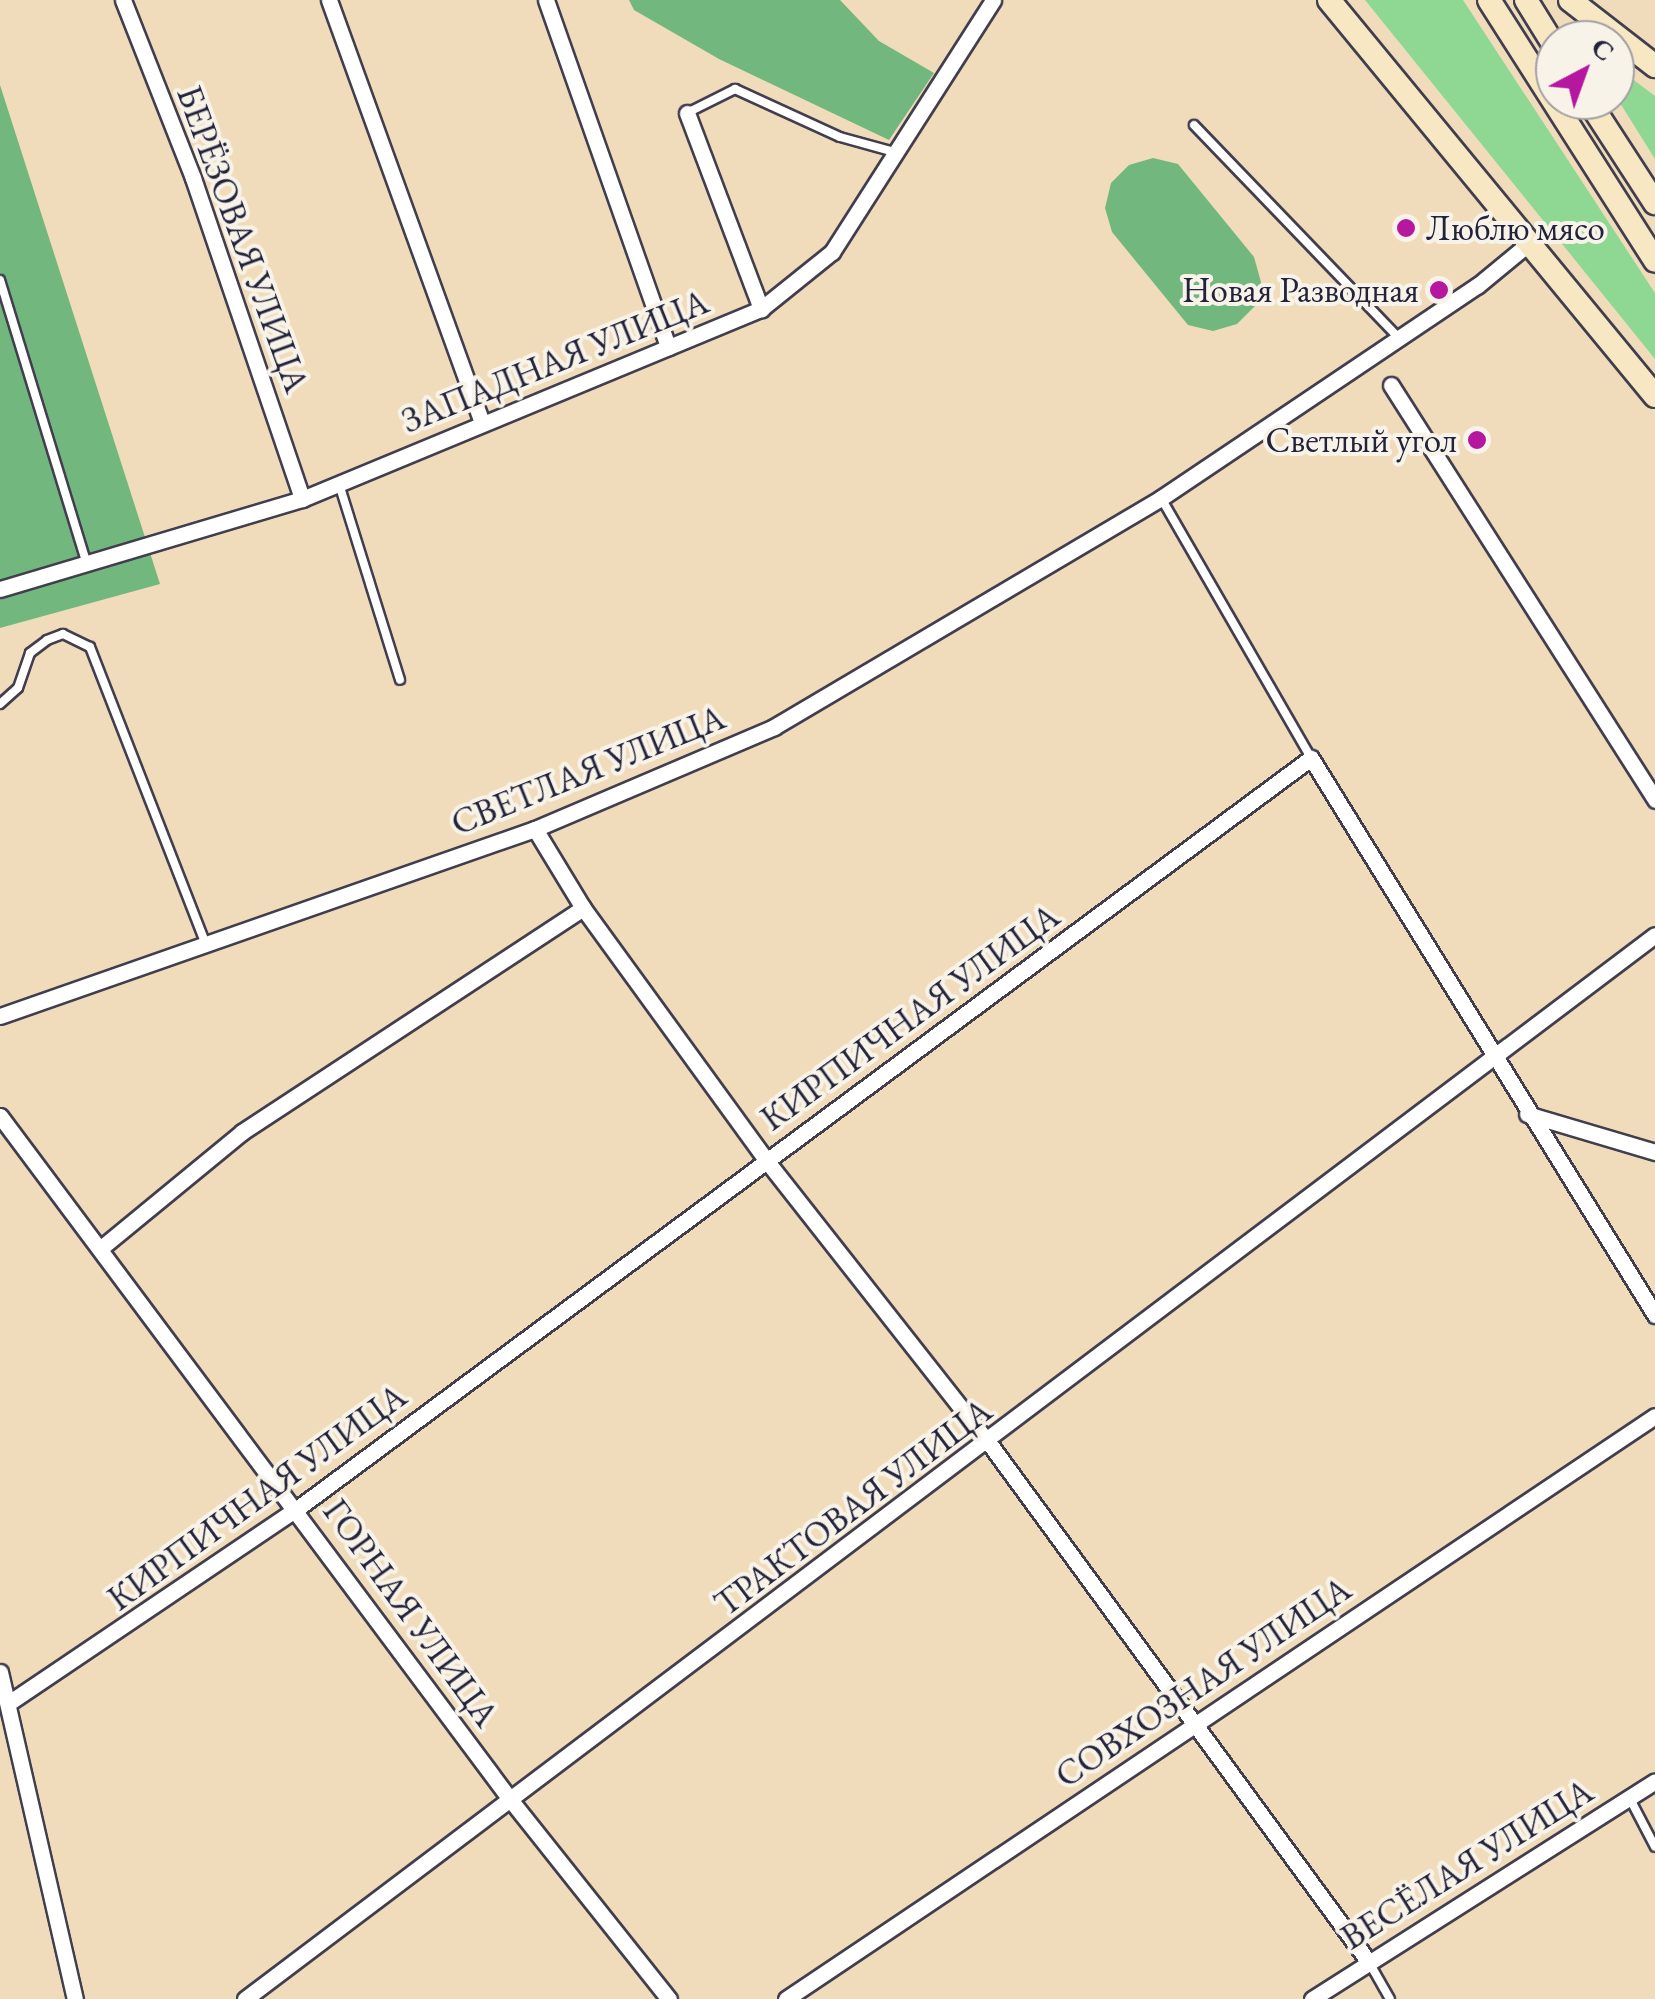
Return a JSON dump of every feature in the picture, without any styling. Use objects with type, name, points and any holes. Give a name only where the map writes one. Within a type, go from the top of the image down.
[{"type":"main road","points":[[1329,0],[1462,155],[1528,244],[1655,396]]},
{"type":"main road","points":[[1489,0],[1655,261]]},
{"type":"main road","points":[[1570,0],[1655,66]]},
{"type":"main road","points":[[1601,120],[1655,202]]},
{"type":"street","name":"БЕРЁЗОВАЯ УЛИЦА","points":[[123,0],[193,178],[302,499]]},
{"type":"street","points":[[329,0],[482,422]]},
{"type":"street","points":[[546,0],[668,348]]},
{"type":"street","name":"ЗАПАДНАЯ УЛИЦА","points":[[0,589],[302,499],[760,309],[832,252],[993,0]]},
{"type":"street","points":[[687,112],[760,309]]},
{"type":"street","name":"СВЕТЛАЯ УЛИЦА","points":[[0,1016],[534,829],[774,727],[1161,498],[1400,339],[1528,244]]},
{"type":"street","points":[[1391,385],[1655,800]]},
{"type":"street","points":[[1311,758],[1527,1114],[1655,1314]]},
{"type":"street","name":"КИРПИЧНАЯ УЛИЦА","points":[[10,1702],[298,1508],[1311,758]]},
{"type":"street","points":[[534,829],[583,908],[766,1160],[989,1443],[1368,1960]]},
{"type":"street","points":[[102,1248],[242,1132],[583,908]]},
{"type":"street","name":"ТРАКТОВАЯ УЛИЦА","points":[[245,1999],[989,1443],[1655,935]]},
{"type":"street","points":[[1527,1114],[1655,1152]]},
{"type":"street","name":"ГОРНАЯ УЛИЦА","points":[[0,1116],[298,1508],[509,1798],[669,1999]]},
{"type":"street","name":"СОВХОЗНАЯ УЛИЦА","points":[[786,1999],[1655,1416]]},
{"type":"street","points":[[0,1672],[10,1702],[75,1999]]},
{"type":"street","name":"ВЕСЁЛАЯ УЛИЦА","points":[[1312,1999],[1655,1781]]},
{"type":"lane","points":[[687,112],[735,89],[840,137],[898,154]]},
{"type":"lane","points":[[1194,126],[1400,339]]},
{"type":"lane","points":[[0,280],[86,562]]},
{"type":"lane","points":[[339,484],[400,680]]},
{"type":"lane","points":[[1161,498],[1311,758]]},
{"type":"lane","points":[[0,704],[18,688],[30,652],[47,640],[63,634],[90,646],[206,944]]},
{"type":"lane","points":[[1629,1797],[1655,1847]]},
{"type":"lane","points":[[1368,1960],[1390,1999]]},
{"type":"green space","points":[[629,0],[840,0],[879,41],[934,73],[889,140],[719,59],[634,10]]},
{"type":"green space","points":[[1365,0],[1463,0],[1535,110],[1535,120],[1542,120],[1655,293],[1655,359]]},
{"type":"green space","points":[[1635,81],[1655,96],[1655,159],[1631,120],[1635,120]]},
{"type":"green space","points":[[0,85],[160,584],[0,628]]},
{"type":"green space","points":[[1153,158],[1178,164],[1254,257],[1261,282],[1255,306],[1237,324],[1213,331],[1188,325],[1112,232],[1105,208],[1111,183],[1129,165]]},
{"type":"place","name":"Люблю мясо","points":[[1406,228]]},
{"type":"place","name":"Новая Разводная","points":[[1439,290]]},
{"type":"place","name":"Светлый угол","points":[[1477,440]]}]
